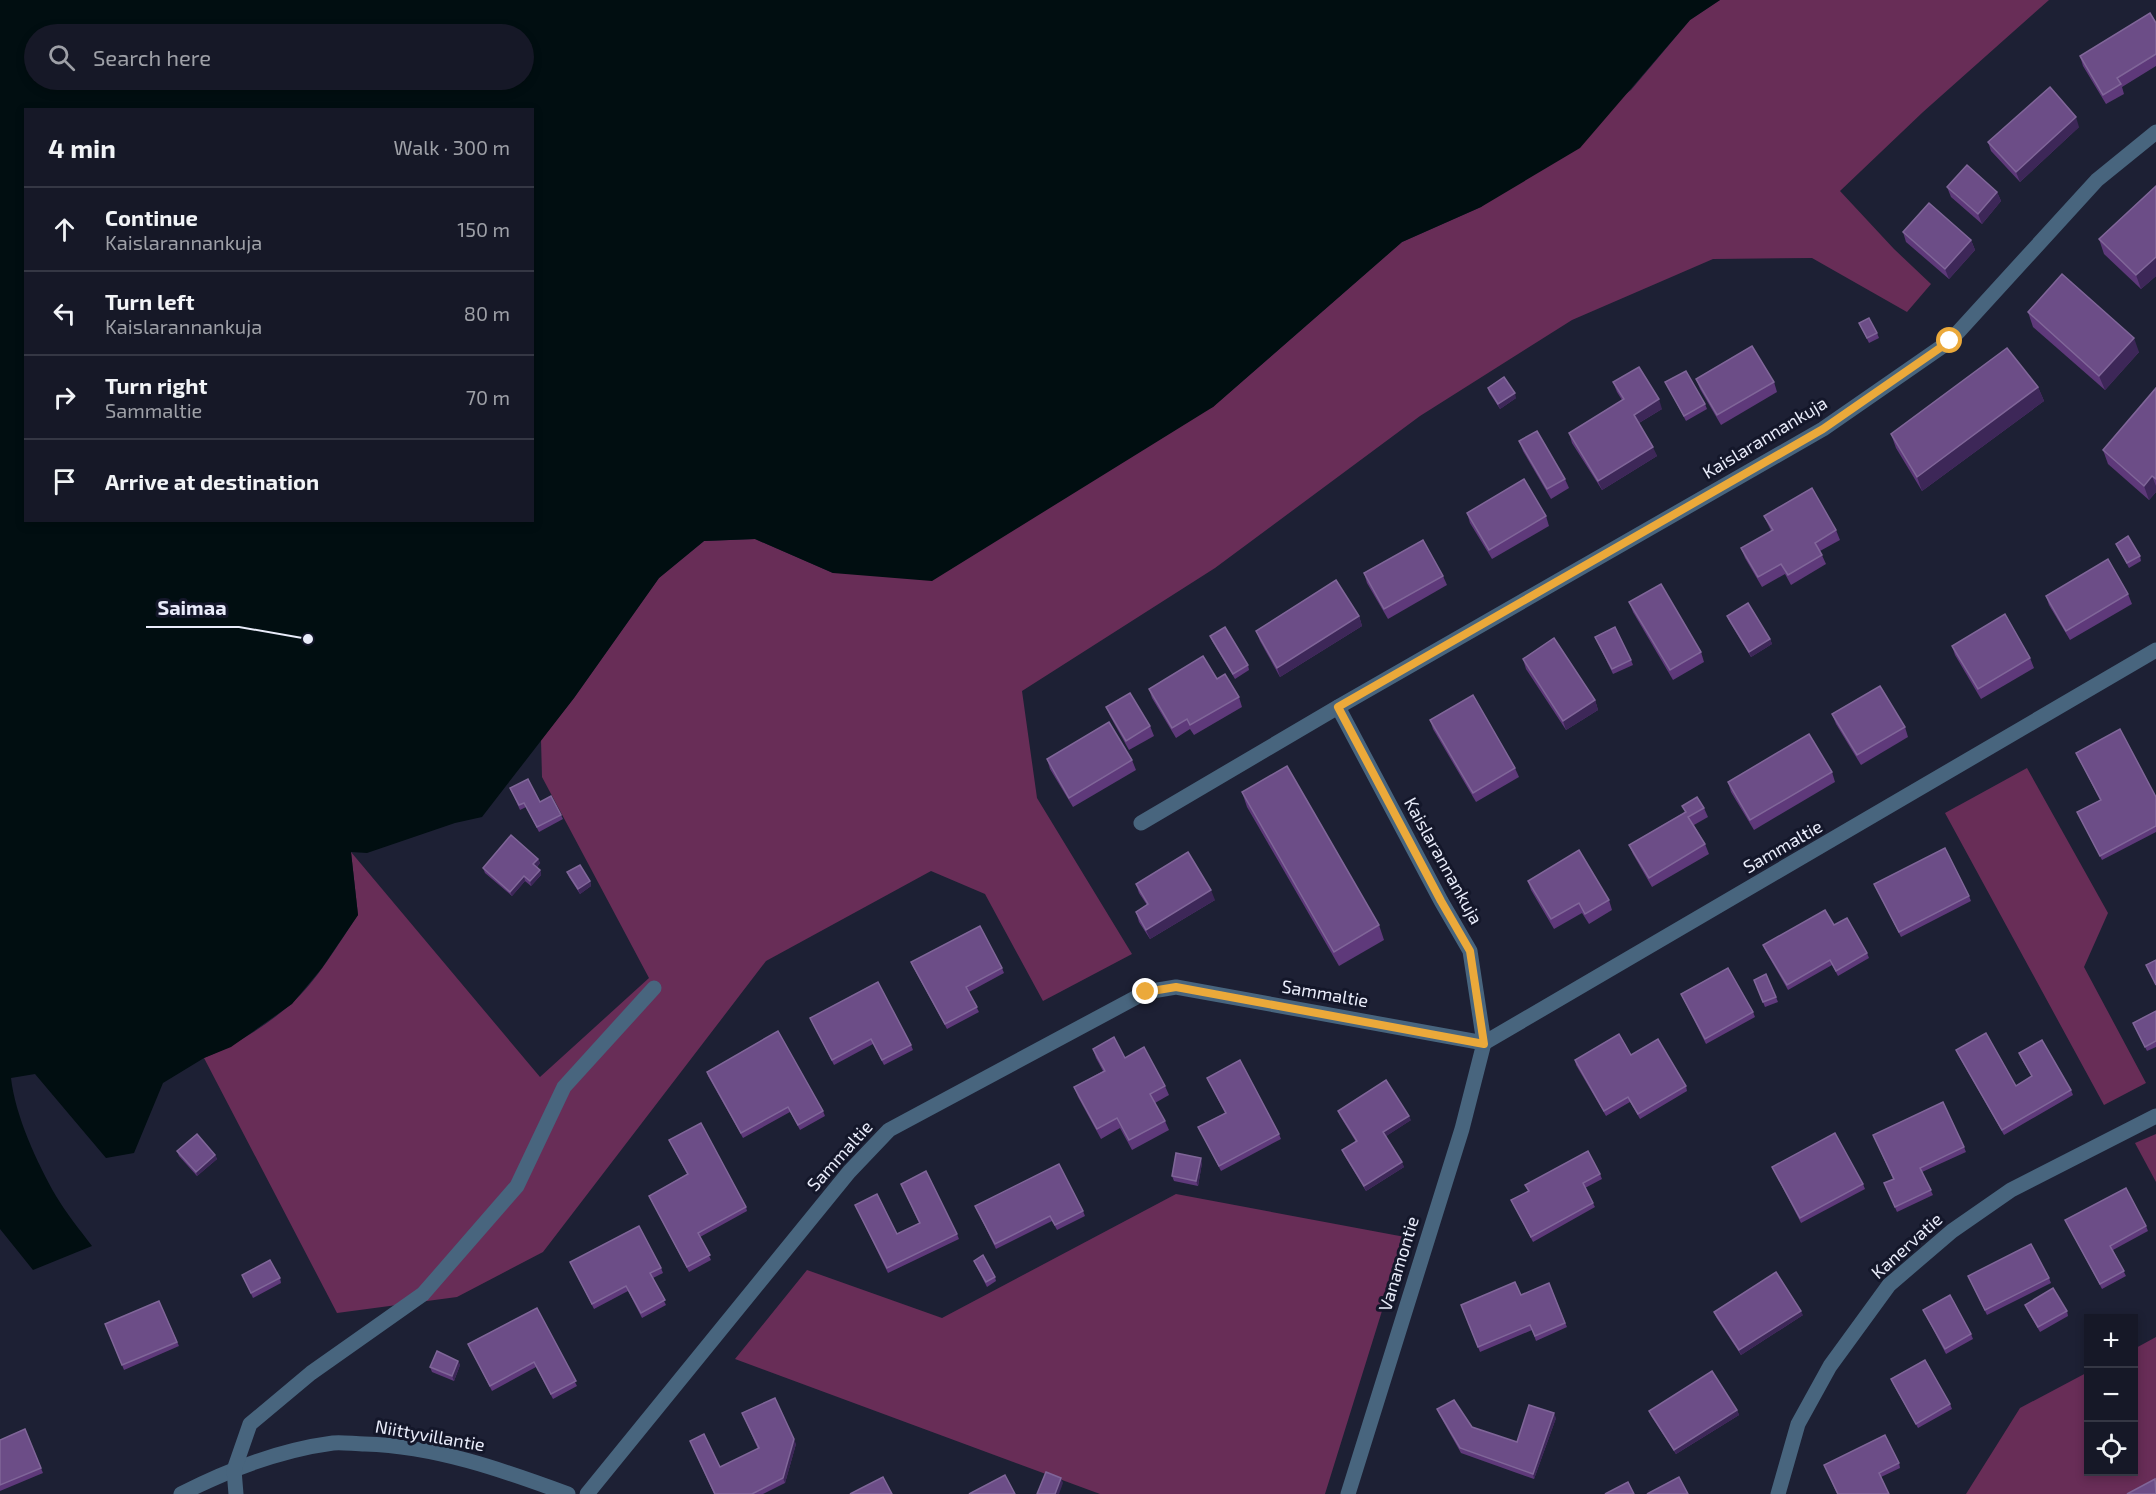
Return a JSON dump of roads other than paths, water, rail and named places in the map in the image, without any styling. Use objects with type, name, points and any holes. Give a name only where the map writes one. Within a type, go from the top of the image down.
[{"type":"street","name":"Kaislarannankuja","points":[[1141,823],[1338,707],[1823,429],[1950,341],[2097,180],[2156,132]]},
{"type":"street","name":"Sammaltie","points":[[587,1494],[849,1172],[888,1130],[1146,992],[1176,987],[1484,1044],[2156,650]]},
{"type":"street","name":"Kaislarannankuja","points":[[1338,707],[1470,951],[1484,1044]]},
{"type":"street","points":[[236,1494],[234,1470],[250,1424],[311,1373],[423,1294],[517,1186],[564,1087],[654,988]]},
{"type":"street","name":"Vanamontie","points":[[1348,1494],[1462,1129],[1484,1044]]},
{"type":"street","name":"Kanervatie","points":[[1778,1494],[1798,1424],[1830,1366],[1889,1285],[1952,1231],[2011,1190],[2156,1116]]},
{"type":"street","name":"Niittyvillantie","points":[[182,1494],[234,1470],[283,1453],[334,1443],[386,1444],[440,1454],[502,1470],[568,1494]]},
{"type":"place","name":"Saimaa","points":[[308,639]]}]
